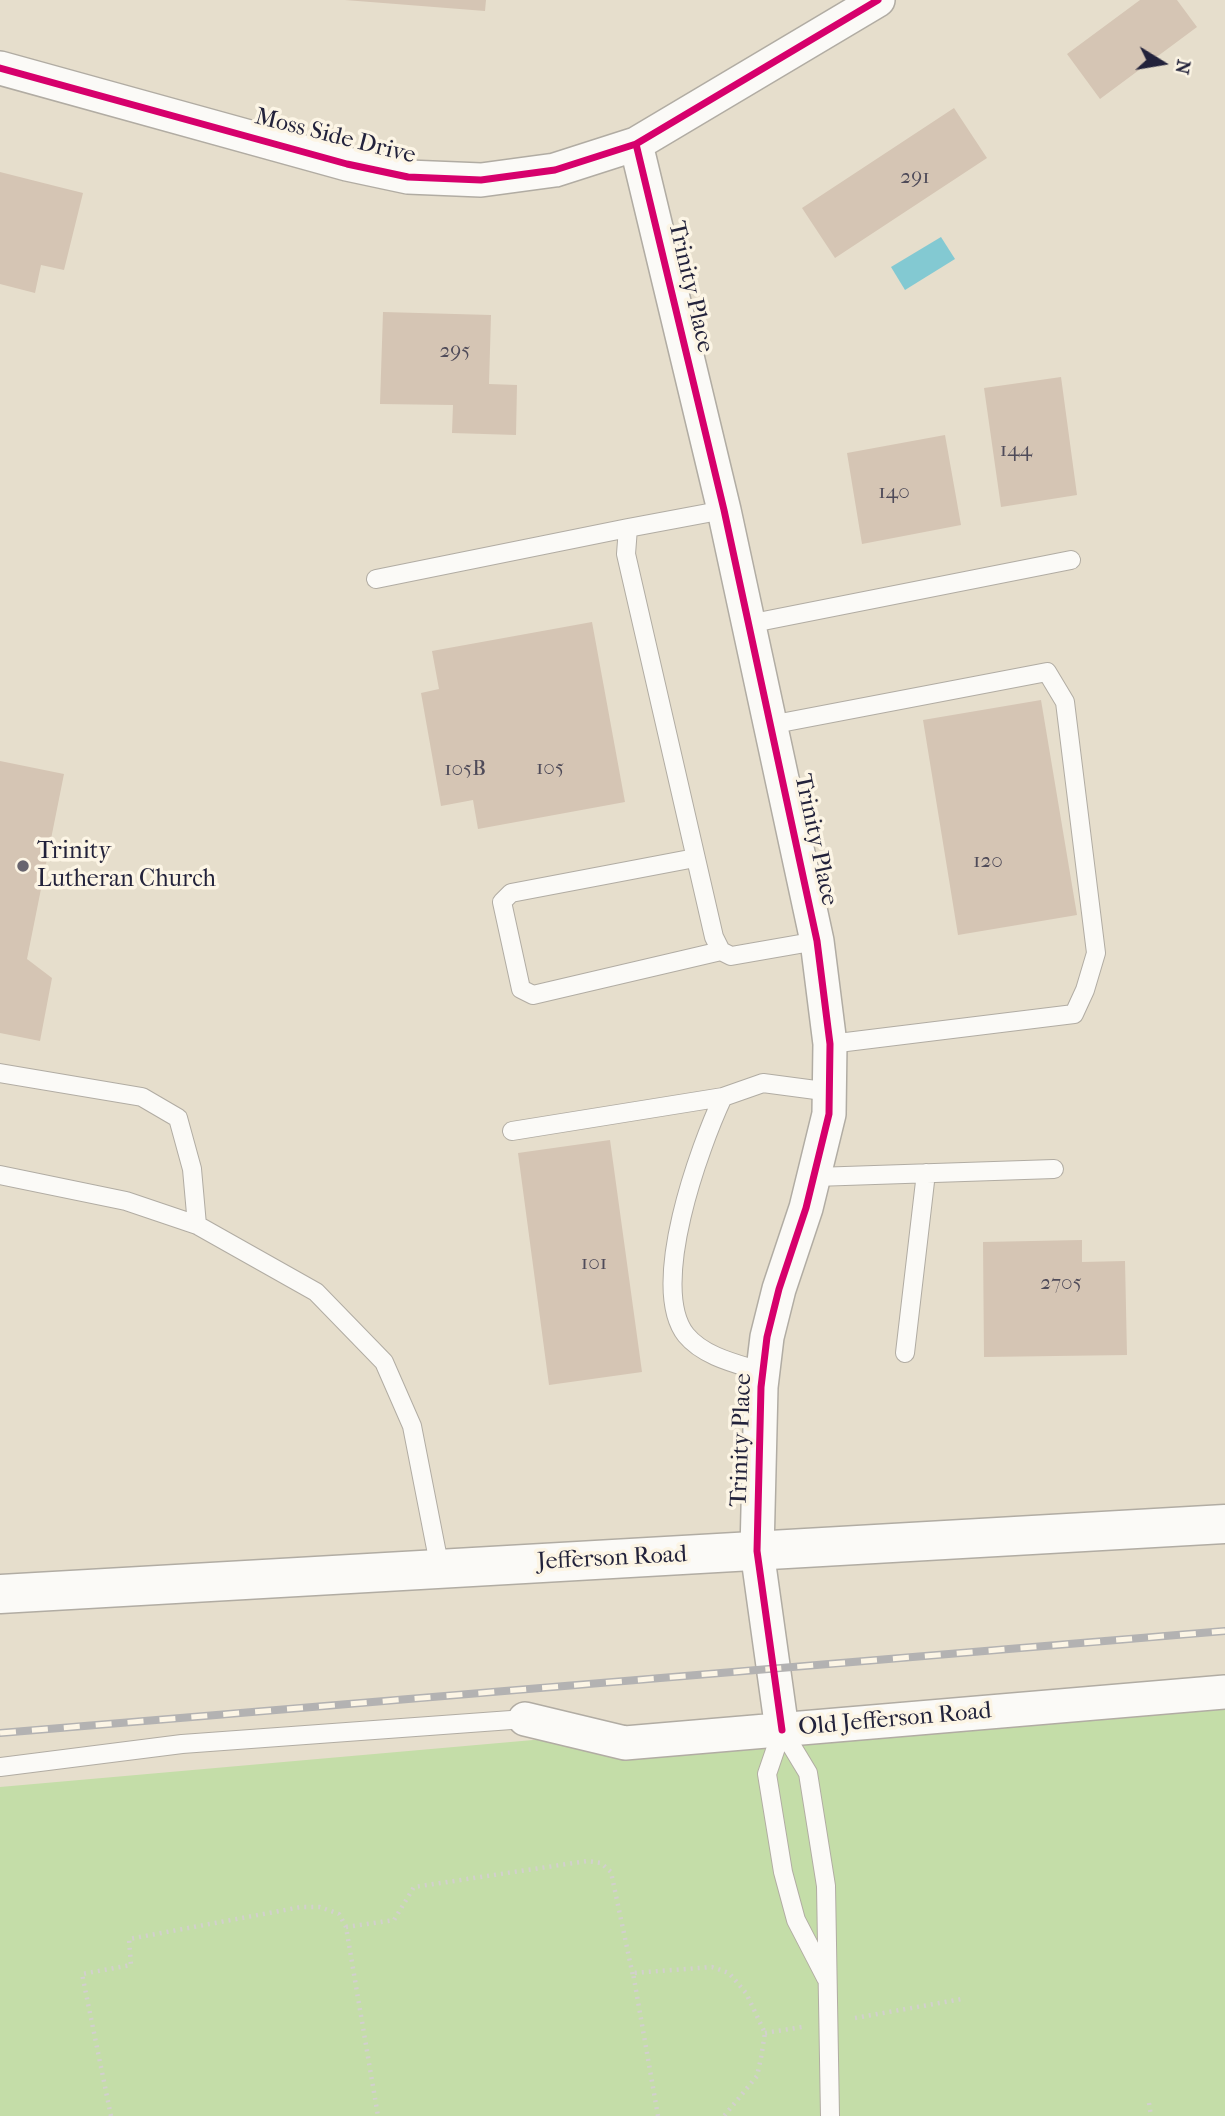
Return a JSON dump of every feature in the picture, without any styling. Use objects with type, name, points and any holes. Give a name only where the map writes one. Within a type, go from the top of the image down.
[{"type":"highway","name":"Jefferson Road","points":[[0,1594],[1225,1524]]},
{"type":"street","name":"Moss Side Drive","points":[[0,68],[335,161],[408,177],[481,180],[555,170],[636,144],[878,0]]},
{"type":"street","name":"Trinity Place","points":[[636,144],[724,510],[771,725],[817,940],[830,1044],[831,1092],[815,1177],[779,1289],[763,1372],[757,1551],[782,1730]]},
{"type":"street","name":"Old Jefferson Road","points":[[525,1719],[625,1743],[1225,1692]]},
{"type":"lane","points":[[376,579],[724,510]]},
{"type":"lane","points":[[628,528],[626,554],[714,937],[721,951],[731,956],[817,940]]},
{"type":"lane","points":[[748,624],[1071,560]]},
{"type":"lane","points":[[771,725],[1047,672],[1065,702],[1096,953],[1085,990],[1074,1014],[830,1044]]},
{"type":"lane","points":[[695,858],[511,893],[502,902],[521,989],[533,995],[721,951]]},
{"type":"lane","points":[[0,1073],[142,1097],[178,1118],[192,1169],[197,1225]]},
{"type":"lane","points":[[512,1131],[723,1097],[763,1083],[831,1092]]},
{"type":"lane","points":[[723,1097],[707,1132],[680,1229],[672,1272],[674,1307],[686,1335],[720,1359],[763,1372]]},
{"type":"lane","points":[[815,1177],[1054,1169]]},
{"type":"lane","points":[[905,1353],[926,1173]]},
{"type":"lane","points":[[0,1175],[126,1201],[197,1225],[316,1292],[384,1362],[412,1426],[440,1569]]},
{"type":"lane","points":[[0,1767],[183,1744],[525,1719]]},
{"type":"lane","points":[[782,1730],[767,1774],[783,1872],[796,1920],[827,1981]]},
{"type":"lane","points":[[782,1730],[808,1773],[826,1886],[830,2116]]},
{"type":"path","points":[[346,1927],[394,1920],[414,1887],[552,1864],[587,1861],[601,1863],[611,1872],[658,2116]]},
{"type":"path","points":[[111,2116],[82,1974],[131,1965],[129,1939],[302,1907],[330,1909],[339,1914],[346,1927],[378,2116]]},
{"type":"path","points":[[633,1977],[633,1973],[712,1968],[729,1973],[746,1993],[765,2033],[757,2076],[724,2116]]},
{"type":"path","points":[[765,2033],[962,1999]]},
{"type":"path","points":[[1149,2103],[1151,2116]]},
{"type":"green space","points":[[1225,1679],[1225,2116],[0,2116],[0,1787]]},
{"type":"water","points":[[941,237],[955,259],[905,290],[891,267]]},
{"type":"building","points":[[345,0],[486,0],[485,11]]},
{"type":"building","points":[[1140,0],[1177,0],[1197,27],[1100,99],[1067,54]]},
{"type":"building","points":[[954,108],[987,158],[835,258],[802,208]]},
{"type":"building","points":[[0,172],[83,193],[64,270],[41,265],[35,293],[0,284]]},
{"type":"building","points":[[383,312],[491,315],[489,384],[517,385],[516,435],[452,433],[453,405],[380,404]]},
{"type":"building","points":[[1061,377],[1077,495],[1001,507],[984,388]]},
{"type":"building","points":[[945,435],[961,525],[862,544],[847,453]]},
{"type":"building","points":[[592,622],[625,802],[478,829],[473,800],[441,806],[421,693],[439,689],[432,651]]},
{"type":"building","points":[[1041,700],[1077,915],[958,935],[923,720]]},
{"type":"building","name":"Trinity Lutheran Church","points":[[0,761],[64,774],[27,959],[52,978],[40,1041],[0,1033]]},
{"type":"building","points":[[610,1140],[642,1372],[549,1385],[518,1153]]},
{"type":"building","points":[[1082,1240],[1082,1262],[1125,1261],[1127,1355],[984,1357],[983,1242]]},
{"type":"railway","points":[[0,1733],[1225,1631]]},
{"type":"cycle path","points":[[0,68],[347,164],[408,177],[481,180],[555,170],[636,144],[878,0]]},
{"type":"cycle path","points":[[636,144],[724,510],[817,941],[830,1044],[829,1114],[806,1208],[779,1289],[767,1337],[761,1387],[757,1551],[782,1730]]},
{"type":"place","name":"Trinity Lutheran Church","points":[[23,866]]}]
